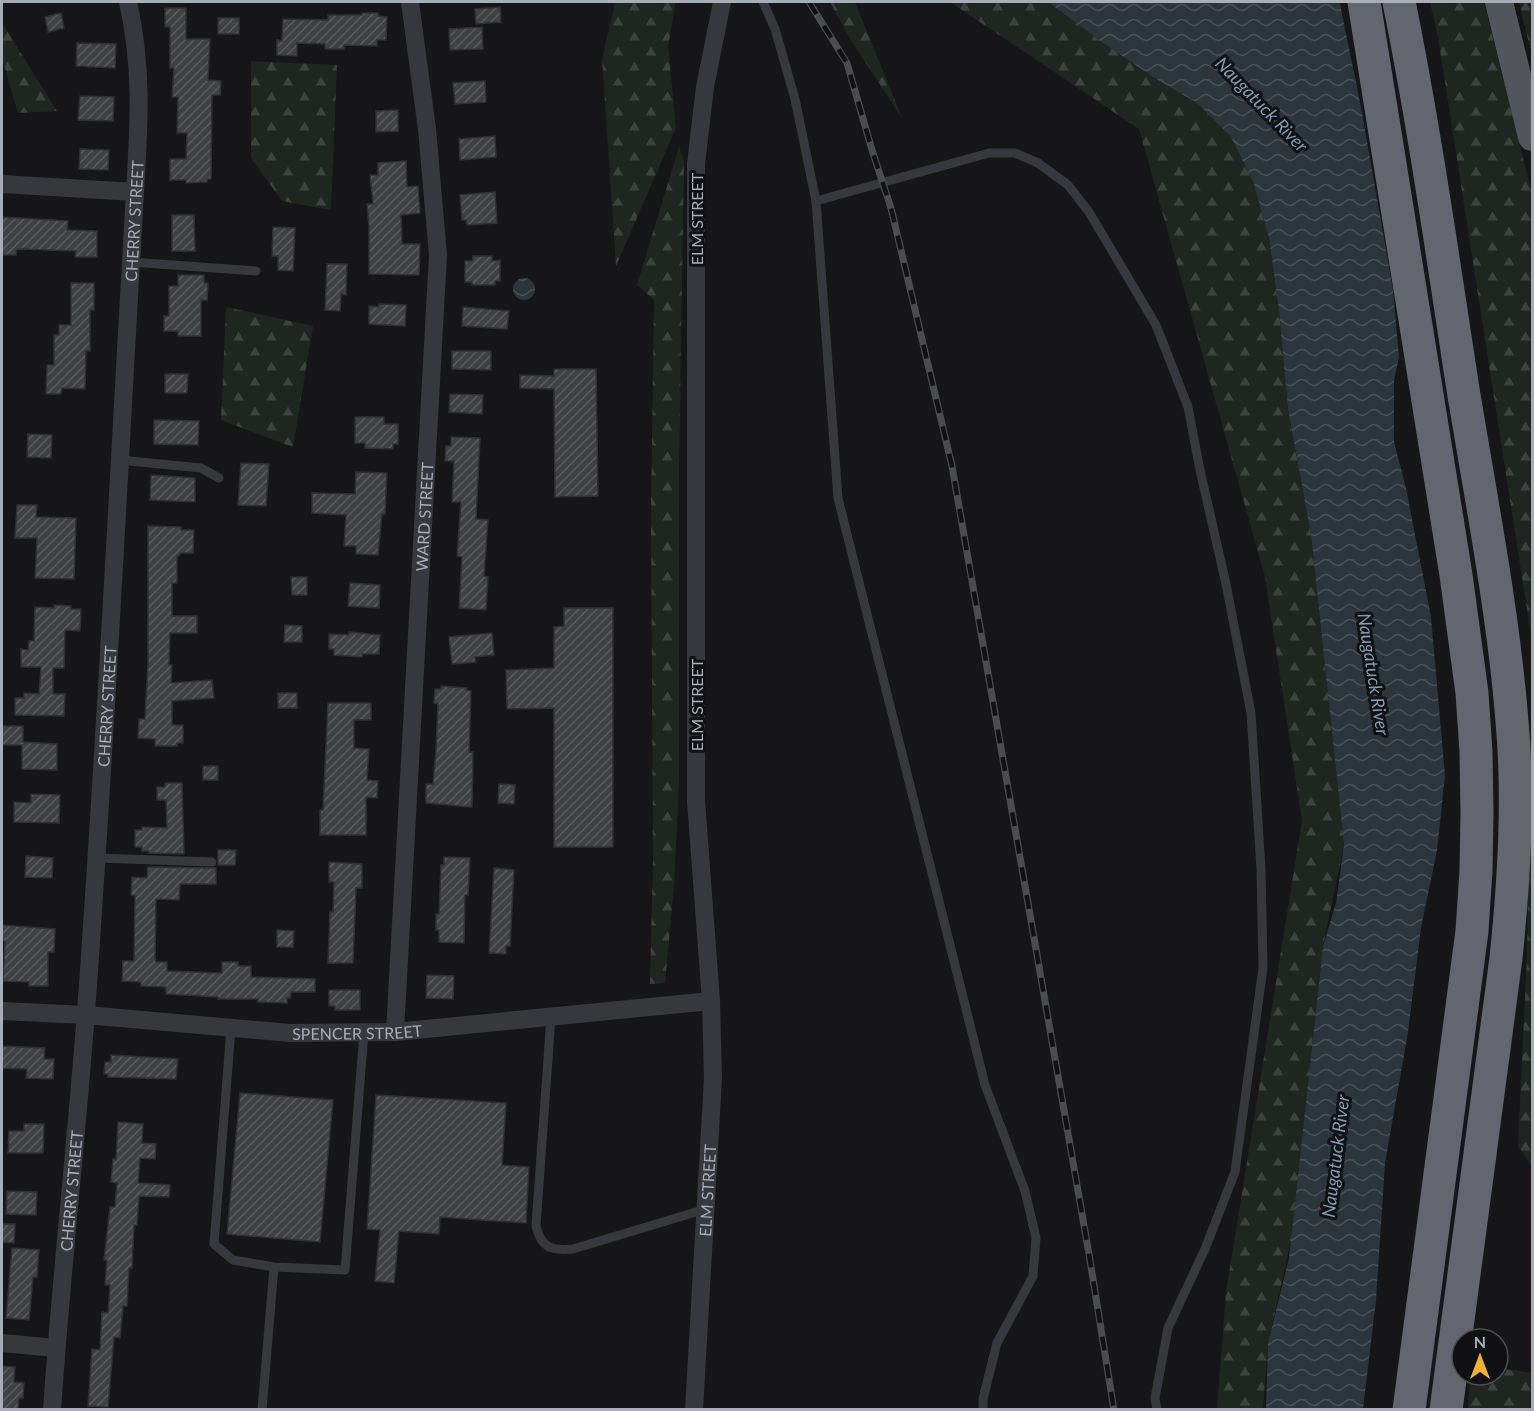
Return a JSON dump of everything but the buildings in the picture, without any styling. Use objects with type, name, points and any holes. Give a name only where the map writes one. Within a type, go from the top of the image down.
[{"type":"highway","points":[[1364,2],[1456,575],[1472,693],[1476,752],[1476,871],[1472,931],[1409,1410]]},
{"type":"highway","points":[[1399,2],[1418,104],[1498,606],[1512,722],[1515,782],[1512,900],[1506,958],[1446,1410]]},
{"type":"main road","points":[[1499,2],[1533,138]]},
{"type":"street","name":"CHERRY STREET","points":[[52,1410],[73,1178],[97,858],[140,100],[139,70],[128,2]]},
{"type":"street","name":"WARD STREET","points":[[395,1032],[438,255],[427,129],[410,2]]},
{"type":"street","name":"ELM STREET","points":[[694,1410],[713,1078],[711,1001],[696,801],[696,164],[705,87],[722,2]]},
{"type":"street","points":[[2,184],[135,192]]},
{"type":"street","name":"SPENCER STREET","points":[[2,1011],[86,1015],[290,1033],[395,1032],[711,1001]]},
{"type":"street","points":[[2,1343],[56,1347]]},
{"type":"lane","points":[[763,2],[775,29],[795,99],[816,201],[838,498],[985,1085],[1025,1191],[1036,1238],[1033,1276],[997,1343],[983,1399],[983,1410]]},
{"type":"lane","points":[[816,201],[989,153],[1015,153],[1038,163],[1068,185],[1089,212],[1156,325],[1188,407],[1251,713],[1261,869],[1263,968],[1235,1172],[1205,1249],[1168,1328],[1155,1398],[1157,1410]]},
{"type":"lane","points":[[131,262],[256,271]]},
{"type":"lane","points":[[119,460],[201,468],[219,478]]},
{"type":"lane","points":[[97,858],[212,862]]},
{"type":"lane","points":[[551,1017],[536,1226],[538,1237],[547,1246],[560,1250],[573,1249],[706,1209]]},
{"type":"lane","points":[[231,1028],[214,1244],[233,1260],[273,1267],[345,1270],[364,1032]]},
{"type":"lane","points":[[262,1410],[273,1267]]},
{"type":"green space","points":[[615,2],[676,2],[668,46],[676,128],[616,266],[602,59]]},
{"type":"green space","points":[[830,2],[855,2],[902,118],[850,39]]},
{"type":"green space","points":[[950,2],[1048,2],[1153,77],[1197,103],[1231,137],[1253,182],[1269,238],[1279,311],[1288,409],[1311,535],[1344,845],[1323,946],[1291,1241],[1268,1343],[1263,1409],[1217,1409],[1226,1292],[1302,821],[1265,577],[1139,129]]},
{"type":"green space","points":[[1430,2],[1484,2],[1532,194],[1532,641],[1438,37]]},
{"type":"green space","points":[[1519,2],[1532,2],[1532,56]]},
{"type":"green space","points":[[2,23],[57,111],[18,113],[2,59]]},
{"type":"green space","points":[[251,61],[337,65],[331,210],[282,201],[251,158]]},
{"type":"green space","points":[[679,147],[684,161],[679,467],[679,783],[674,886],[665,983],[650,984],[653,859],[651,510],[654,300],[637,285]]},
{"type":"green space","points":[[226,307],[313,326],[293,447],[221,420]]},
{"type":"green space","points":[[1532,669],[1532,1166],[1518,1146],[1527,954]]},
{"type":"green space","points":[[1510,1370],[1532,1373],[1532,1409],[1468,1409],[1469,1387],[1510,1387]]},
{"type":"water","name":"Naugatuck River","points":[[1048,2],[1337,2],[1340,4],[1361,107],[1393,290],[1399,357],[1394,380],[1394,442],[1406,488],[1431,617],[1445,776],[1437,850],[1421,928],[1408,1032],[1385,1163],[1376,1300],[1363,1409],[1266,1409],[1268,1343],[1289,1258],[1323,946],[1336,903],[1344,845],[1311,535],[1288,409],[1279,311],[1269,238],[1253,182],[1231,137],[1197,103],[1153,77]]},
{"type":"water","points":[[524,278],[532,281],[535,289],[532,297],[524,300],[516,297],[513,289],[516,281]]},
{"type":"railway","points":[[809,2],[847,63],[891,208],[952,466],[1114,1410]]}]
